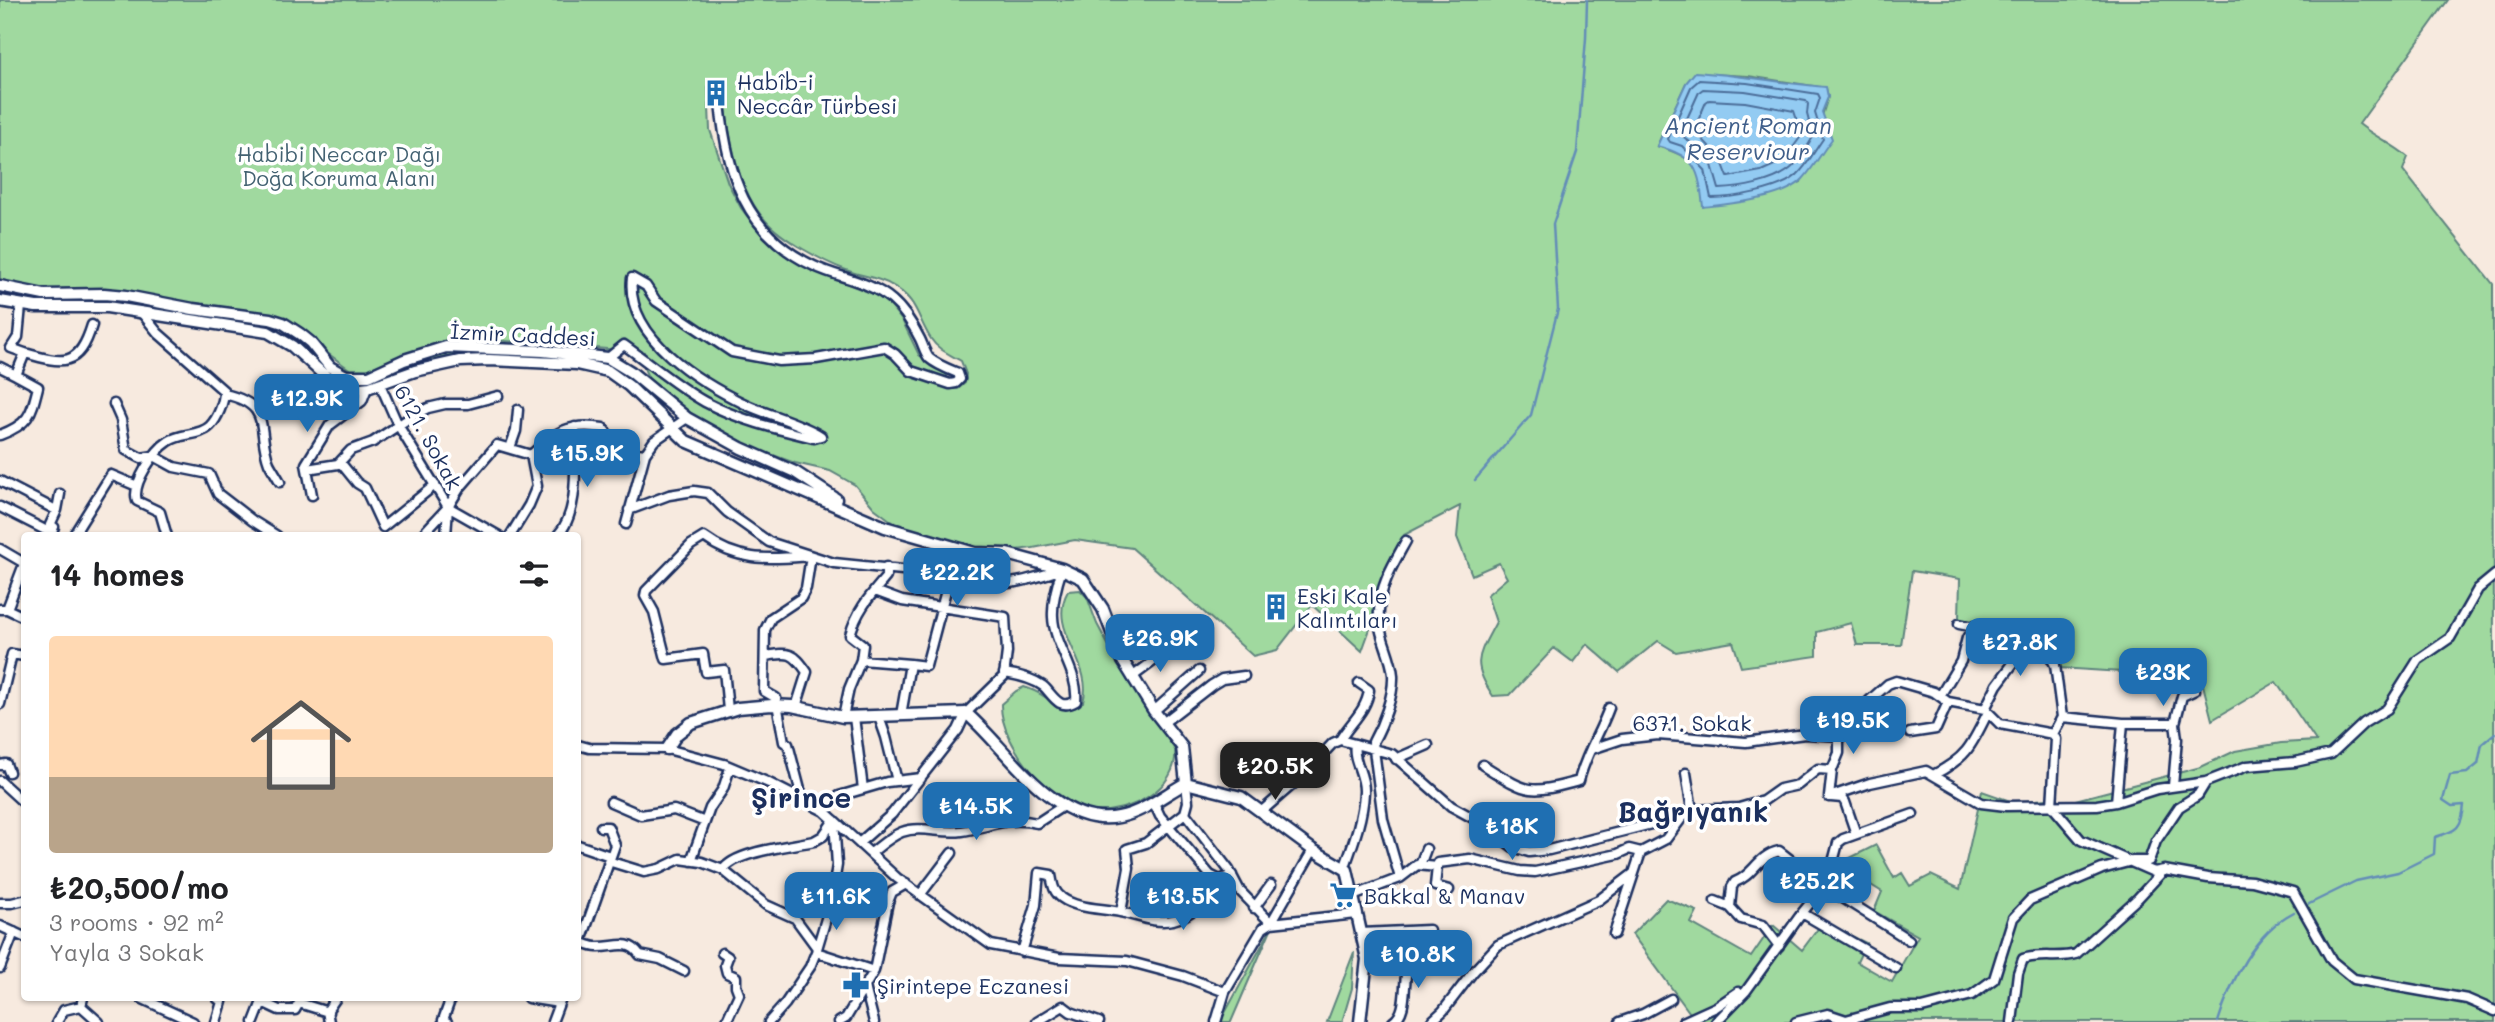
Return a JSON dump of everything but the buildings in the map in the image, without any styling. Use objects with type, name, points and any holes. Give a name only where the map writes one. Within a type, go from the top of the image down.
[{"type":"street","points":[[608,359],[624,345],[706,402],[754,423],[814,438],[821,436],[810,429],[747,405],[708,384],[669,357],[647,330],[631,292],[632,278],[646,286],[656,301],[732,352],[779,361],[816,359],[884,347],[911,371],[950,384],[960,379],[958,373],[928,356],[915,328],[886,296],[871,287],[813,266],[768,234],[744,201],[724,145],[720,103]]},
{"type":"street","name":"İzmir Caddesi","points":[[0,286],[44,295],[126,296],[193,309],[270,319],[283,323],[300,334],[330,367],[346,376],[369,376],[404,360],[446,347],[555,352],[608,359],[631,372],[687,418],[741,449],[795,472],[859,515]]},
{"type":"street","name":"İzmir Caddesi","points":[[0,301],[44,308],[107,307],[268,332],[292,346],[334,384],[352,389],[367,388],[415,371],[460,361],[577,364],[608,371],[618,377],[686,441],[886,527],[975,553],[1007,554],[1062,569],[1083,579],[1103,608],[1132,677],[1182,747],[1186,783]]},
{"type":"street","points":[[21,306],[18,337],[11,348],[25,354],[56,362],[69,360],[84,347],[92,325]]},
{"type":"street","points":[[141,312],[158,333],[223,389],[225,394],[245,401],[262,419],[269,461],[281,482]]},
{"type":"street","points":[[16,375],[25,354]]},
{"type":"street","points":[[0,368],[38,387],[32,412],[26,422],[0,435]]},
{"type":"street","name":"6121. Sokak","points":[[380,384],[398,425],[448,507]]},
{"type":"street","points":[[312,495],[306,464],[330,425],[362,401],[367,388]]},
{"type":"street","points":[[166,532],[160,512],[136,500],[137,486],[155,456],[169,441],[209,427],[225,394]]},
{"type":"street","points":[[307,469],[340,463],[351,450],[373,442],[428,408],[445,404],[468,404],[498,396]]},
{"type":"street","points":[[114,404],[121,420],[127,450],[141,458],[155,456],[174,467],[209,474],[218,494],[271,532]]},
{"type":"street","points":[[510,448],[516,431],[518,410]]},
{"type":"street","points":[[626,524],[645,454],[654,441],[687,418]]},
{"type":"street","points":[[531,454],[565,428],[588,425],[603,428],[616,446],[626,453],[645,454]]},
{"type":"street","points":[[561,532],[570,516],[573,503],[575,427]]},
{"type":"street","points":[[425,532],[497,445],[531,454]]},
{"type":"street","points":[[512,532],[537,486],[531,454]]},
{"type":"street","points":[[340,463],[357,483],[365,488],[383,527],[435,485]]},
{"type":"street","points":[[75,532],[111,475],[137,486]]},
{"type":"street","points":[[0,481],[56,510]]},
{"type":"street","points":[[629,510],[669,495],[694,491],[708,494],[727,512],[769,542],[834,563],[912,571],[947,582],[965,575],[977,582],[999,584],[1038,577],[1062,569]]},
{"type":"street","points":[[51,532],[54,527],[50,525],[60,494]]},
{"type":"street","points":[[0,506],[46,532]]},
{"type":"street","points":[[446,532],[448,507]]},
{"type":"street","points":[[448,507],[492,532]]},
{"type":"street","points":[[728,710],[724,670],[706,671],[704,654],[666,659],[654,612],[645,596],[646,591],[691,545],[704,537],[715,545],[751,557],[780,560],[811,556]]},
{"type":"street","points":[[1400,878],[1383,819],[1373,742],[1391,694],[1393,675],[1381,634],[1379,613],[1383,587],[1406,541]]},
{"type":"street","points":[[0,549],[21,562]]},
{"type":"street","points":[[803,801],[788,744],[784,742],[775,705],[776,698],[764,691],[765,630],[771,618],[801,598],[806,588],[811,556]]},
{"type":"street","points":[[863,789],[848,717],[849,689],[861,660],[863,645],[850,635],[865,600],[886,577],[886,567]]},
{"type":"street","points":[[1004,673],[1021,675],[1042,686],[1064,704],[1076,701],[1074,684],[1053,619],[1056,589],[1062,569]]},
{"type":"street","points":[[21,571],[4,609],[21,616]]},
{"type":"street","points":[[1829,797],[1926,771],[1982,803],[2006,806],[2097,805],[2157,789],[2206,782],[2247,766],[2295,762],[2331,754],[2364,723],[2387,709],[2418,660],[2450,638],[2478,589],[2495,575]]},
{"type":"street","points":[[861,660],[926,666],[949,579]]},
{"type":"street","points":[[859,843],[892,814],[958,730],[966,713],[1004,676],[1007,652],[1005,617],[902,601],[875,591]]},
{"type":"street","points":[[1118,649],[1158,621]]},
{"type":"street","points":[[1959,624],[2026,635],[2049,652],[2055,665],[2062,717],[2053,734]]},
{"type":"street","points":[[1940,696],[1961,661],[1967,638],[1974,627]]},
{"type":"street","points":[[1933,775],[1957,761],[1970,748],[1997,685],[2018,657],[2026,635]]},
{"type":"street","points":[[1132,677],[1171,648]]},
{"type":"street","points":[[766,656],[784,653],[796,656],[807,672],[796,706]]},
{"type":"street","points":[[0,704],[12,654],[21,656]]},
{"type":"street","points":[[901,715],[910,664]]},
{"type":"street","points":[[1154,711],[1199,671]]},
{"type":"street","points":[[1163,723],[1222,679],[1244,676]]},
{"type":"street","points":[[1829,797],[1832,770],[1839,753],[1839,736],[1870,700],[1888,684],[1896,681],[1934,692],[1948,702],[1986,711],[2000,724],[2053,734],[2056,739],[2052,806],[2081,840],[2154,872],[2164,870],[2208,878],[2252,881],[2293,892],[2332,961],[2354,979],[2467,999],[2495,1011]]},
{"type":"street","points":[[1262,811],[1300,778],[1333,743],[1340,740],[1366,705],[1369,690],[1359,683]]},
{"type":"street","points":[[2173,786],[2177,739],[2175,723],[2182,696],[2195,690]]},
{"type":"street","points":[[1910,733],[1936,729],[1948,702]]},
{"type":"street","points":[[667,749],[677,734],[691,723],[728,710],[775,705],[796,706],[848,717],[966,713],[1030,779],[1063,806],[1074,811],[1097,817],[1117,818],[1154,803],[1186,783],[1241,797],[1312,850],[1347,870],[1367,959],[1360,1022]]},
{"type":"street","points":[[1483,765],[1517,786],[1532,791],[1579,781],[1584,762],[1609,708]]},
{"type":"street","points":[[879,717],[897,781]]},
{"type":"street","points":[[2062,717],[2123,723],[2175,723]]},
{"type":"street","points":[[2116,802],[2123,723]]},
{"type":"street","name":"6371. Sokak","points":[[1592,749],[1622,739],[1658,735],[1746,742],[1805,734],[1839,736]]},
{"type":"street","points":[[1340,740],[1392,754],[1451,806],[1482,823],[1513,847],[1528,852],[1549,850],[1667,820],[1681,819]]},
{"type":"street","points":[[1344,869],[1357,831],[1364,792],[1361,771],[1353,754],[1355,744]]},
{"type":"street","points":[[1396,760],[1428,745]]},
{"type":"street","points":[[581,746],[667,749],[724,764],[769,783],[824,811],[906,884],[991,945],[1059,958],[1127,961],[1183,976],[1225,992]]},
{"type":"street","points":[[0,765],[6,764],[9,772]]},
{"type":"street","points":[[691,860],[710,808],[723,789],[730,768]]},
{"type":"street","points":[[1614,934],[1642,852],[1666,839],[1681,819],[1692,810],[1739,808],[1763,801],[1780,789],[1798,785],[1818,769],[1832,770]]},
{"type":"street","points":[[1686,773],[1692,810]]},
{"type":"street","points":[[824,811],[839,796],[897,781],[921,778]]},
{"type":"street","points":[[0,781],[21,800]]},
{"type":"street","points":[[1796,1022],[1828,1014],[1846,1020],[1890,1008],[1922,1008],[1972,995],[1994,979],[2013,918],[2030,901],[2102,869],[2132,861],[2149,861],[2156,841],[2179,807],[2198,795],[2206,782]]},
{"type":"street","points":[[1121,912],[1129,868],[1127,849],[1146,844],[1185,813],[1188,802],[1186,783]]},
{"type":"street","points":[[1829,797],[1842,798],[1845,802],[1856,834]]},
{"type":"street","points":[[611,802],[641,815],[674,810],[705,822]]},
{"type":"street","points":[[1154,803],[1160,816],[1212,876],[1220,880],[1232,875]]},
{"type":"street","points":[[870,853],[901,832],[917,829],[962,831],[1018,819],[1037,823],[1063,806]]},
{"type":"street","points":[[1185,813],[1232,875],[1240,891],[1271,923]]},
{"type":"street","points":[[1716,1022],[1756,978],[1828,881],[1838,844],[1856,834],[1913,814]]},
{"type":"street","points":[[723,870],[728,862],[750,854],[814,841],[823,836],[834,820]]},
{"type":"street","points":[[771,1022],[810,967],[817,950],[831,902],[837,865],[834,820]]},
{"type":"street","points":[[582,924],[615,845],[608,827],[601,827]]},
{"type":"street","points":[[581,846],[644,872],[659,869],[680,859],[723,870],[766,905],[796,918],[817,950],[874,971]]},
{"type":"street","points":[[1420,865],[1426,849]]},
{"type":"street","points":[[1449,890],[1435,886],[1438,863],[1470,859],[1535,872],[1618,854],[1629,849],[1642,852]]},
{"type":"street","points":[[1271,923],[1312,850]]},
{"type":"street","points":[[1730,907],[1735,882],[1743,880],[1762,858],[1779,851],[1824,886],[1909,940]]},
{"type":"street","points":[[920,895],[952,853]]},
{"type":"street","points":[[1353,896],[1400,878],[1417,865],[1437,867]]},
{"type":"street","points":[[2012,1022],[2018,973],[2023,959],[2063,958],[2076,954],[2138,898],[2164,870]]},
{"type":"street","points":[[1022,952],[1035,905],[1039,873],[1051,875],[1055,891],[1065,901],[1121,912],[1139,919],[1170,921],[1205,901],[1205,891],[1212,876]]},
{"type":"street","points":[[1436,1021],[1498,945],[1599,900],[1633,874]]},
{"type":"street","points":[[845,1021],[874,971],[892,892],[906,884]]},
{"type":"street","points":[[1254,908],[1271,885]]},
{"type":"street","points":[[0,903],[21,901]]},
{"type":"street","points":[[1715,901],[1730,907],[1741,919],[1763,925],[1779,946]]},
{"type":"street","points":[[1802,913],[1896,968]]},
{"type":"street","points":[[1216,1022],[1225,992],[1263,928],[1271,923],[1357,914]]},
{"type":"street","points":[[0,926],[21,936]]},
{"type":"street","points":[[1361,933],[1429,930]]},
{"type":"street","points":[[0,968],[14,932]]},
{"type":"street","points":[[581,946],[626,944],[635,948],[640,955],[660,959],[684,971]]},
{"type":"street","points":[[722,953],[728,957],[725,965],[727,972],[736,977],[739,994],[726,1022]]},
{"type":"street","points":[[1394,1022],[1402,1013],[1406,967],[1411,958],[1454,957]]},
{"type":"street","points":[[1683,1022],[1716,1007],[1756,978]]},
{"type":"street","points":[[865,988],[874,1022]]},
{"type":"street","points":[[1620,1022],[1643,1014],[1671,999]]},
{"type":"street","points":[[148,1001],[193,1022]]},
{"type":"street","points":[[216,1022],[221,1001]]},
{"type":"street","points":[[254,1022],[261,1001]]},
{"type":"street","points":[[265,1001],[279,1010],[295,1010],[299,1003],[328,1017]]},
{"type":"street","points":[[447,1022],[443,1020],[450,1001]]},
{"type":"street","points":[[552,1022],[560,1001]]},
{"type":"street","points":[[57,1022],[64,1010],[82,1002],[99,1022]]},
{"type":"street","points":[[1037,1022],[1063,1006],[1071,1012],[1098,1022]]},
{"type":"street","points":[[1071,1012],[1077,1022]]},
{"type":"green space","name":"Habibi Neccar Dağı Doğa Koruma Alanı","points":[[0,0],[2448,0],[2359,124],[2408,157],[2403,170],[2493,284],[2495,1022],[1694,1022],[1632,934],[1666,899],[1697,911],[1691,923],[1751,957],[1773,925],[1802,950],[1823,922],[1866,943],[1857,962],[1892,982],[1918,936],[1874,911],[1882,892],[1858,877],[1863,867],[1850,858],[1876,845],[1894,878],[1902,873],[1910,886],[1931,875],[1960,889],[1982,791],[2013,802],[2058,798],[2060,804],[2201,767],[2235,751],[2281,743],[2316,741],[2276,682],[2212,720],[2201,677],[2059,668],[2045,645],[2022,634],[1959,619],[1960,579],[1912,571],[1901,645],[1857,645],[1851,623],[1817,632],[1817,656],[1741,667],[1733,642],[1676,652],[1658,641],[1619,672],[1587,644],[1573,662],[1554,648],[1510,695],[1493,696],[1479,666],[1482,651],[1496,622],[1487,595],[1507,578],[1499,563],[1472,575],[1457,537],[1460,506],[1404,535],[1362,651],[1312,605],[1277,650],[1253,656],[1132,548],[1075,540],[990,553],[923,537],[894,523],[874,508],[855,485],[830,471],[795,463],[751,447],[710,429],[656,397],[644,368],[644,352],[467,338],[463,353],[400,365],[364,380],[280,318],[36,295],[0,279]],"holes":[[[1695,73],[1748,76],[1826,88],[1828,97],[1801,182],[1753,198],[1704,206],[1700,181],[1694,166],[1681,155],[1657,146],[1686,83]],[[708,83],[724,85],[731,138],[740,174],[755,207],[765,220],[781,235],[814,255],[846,270],[886,282],[907,296],[934,343],[961,361],[966,374],[965,383],[958,389],[949,387],[946,372],[919,355],[903,322],[889,304],[876,295],[805,267],[784,255],[761,234],[741,208],[728,183],[710,130]]]},
{"type":"green space","points":[[1080,590],[1087,597],[1097,624],[1113,654],[1175,750],[1174,764],[1160,787],[1136,803],[1107,811],[1078,807],[1046,787],[1019,755],[1009,738],[1001,704],[1024,687],[1056,703],[1083,702],[1083,674],[1063,619],[1063,605],[1068,591]]},
{"type":"green space","points":[[1271,929],[1231,1022],[1220,1022]]},
{"type":"green space","points":[[1354,952],[1352,988],[1342,1022],[1327,1022]]},
{"type":"water","name":"Ancient Roman Reserviour","points":[[1695,72],[1826,87],[1828,97],[1822,112],[1832,139],[1795,186],[1770,196],[1703,207],[1700,183],[1693,166],[1680,154],[1657,146],[1686,83]]},
{"type":"waterway","points":[[1475,480],[1531,415],[1558,309],[1553,224],[1577,152],[1587,0]]},
{"type":"waterway","points":[[2309,904],[2356,881],[2398,872],[2434,854],[2435,837],[2449,833],[2457,827],[2463,813],[2464,805],[2452,806],[2443,800],[2450,775],[2467,773],[2478,764],[2482,744],[2495,733]]},
{"type":"waterway","points":[[2218,1022],[2229,991],[2256,945],[2267,932],[2294,912]]},
{"type":"place","name":"Habîb-i Neccâr Türbesi","points":[[716,93]]},
{"type":"place","name":"Eski Kale Kalıntıları","points":[[1276,607]]},
{"type":"place","name":"Bakkal & Manav","points":[[1343,895]]},
{"type":"place","name":"Şirintepe Eczanesi","points":[[856,985]]},
{"type":"district","name":"Şirince","points":[[801,797]]},
{"type":"district","name":"Bağrıyanık","points":[[1693,811]]}]
